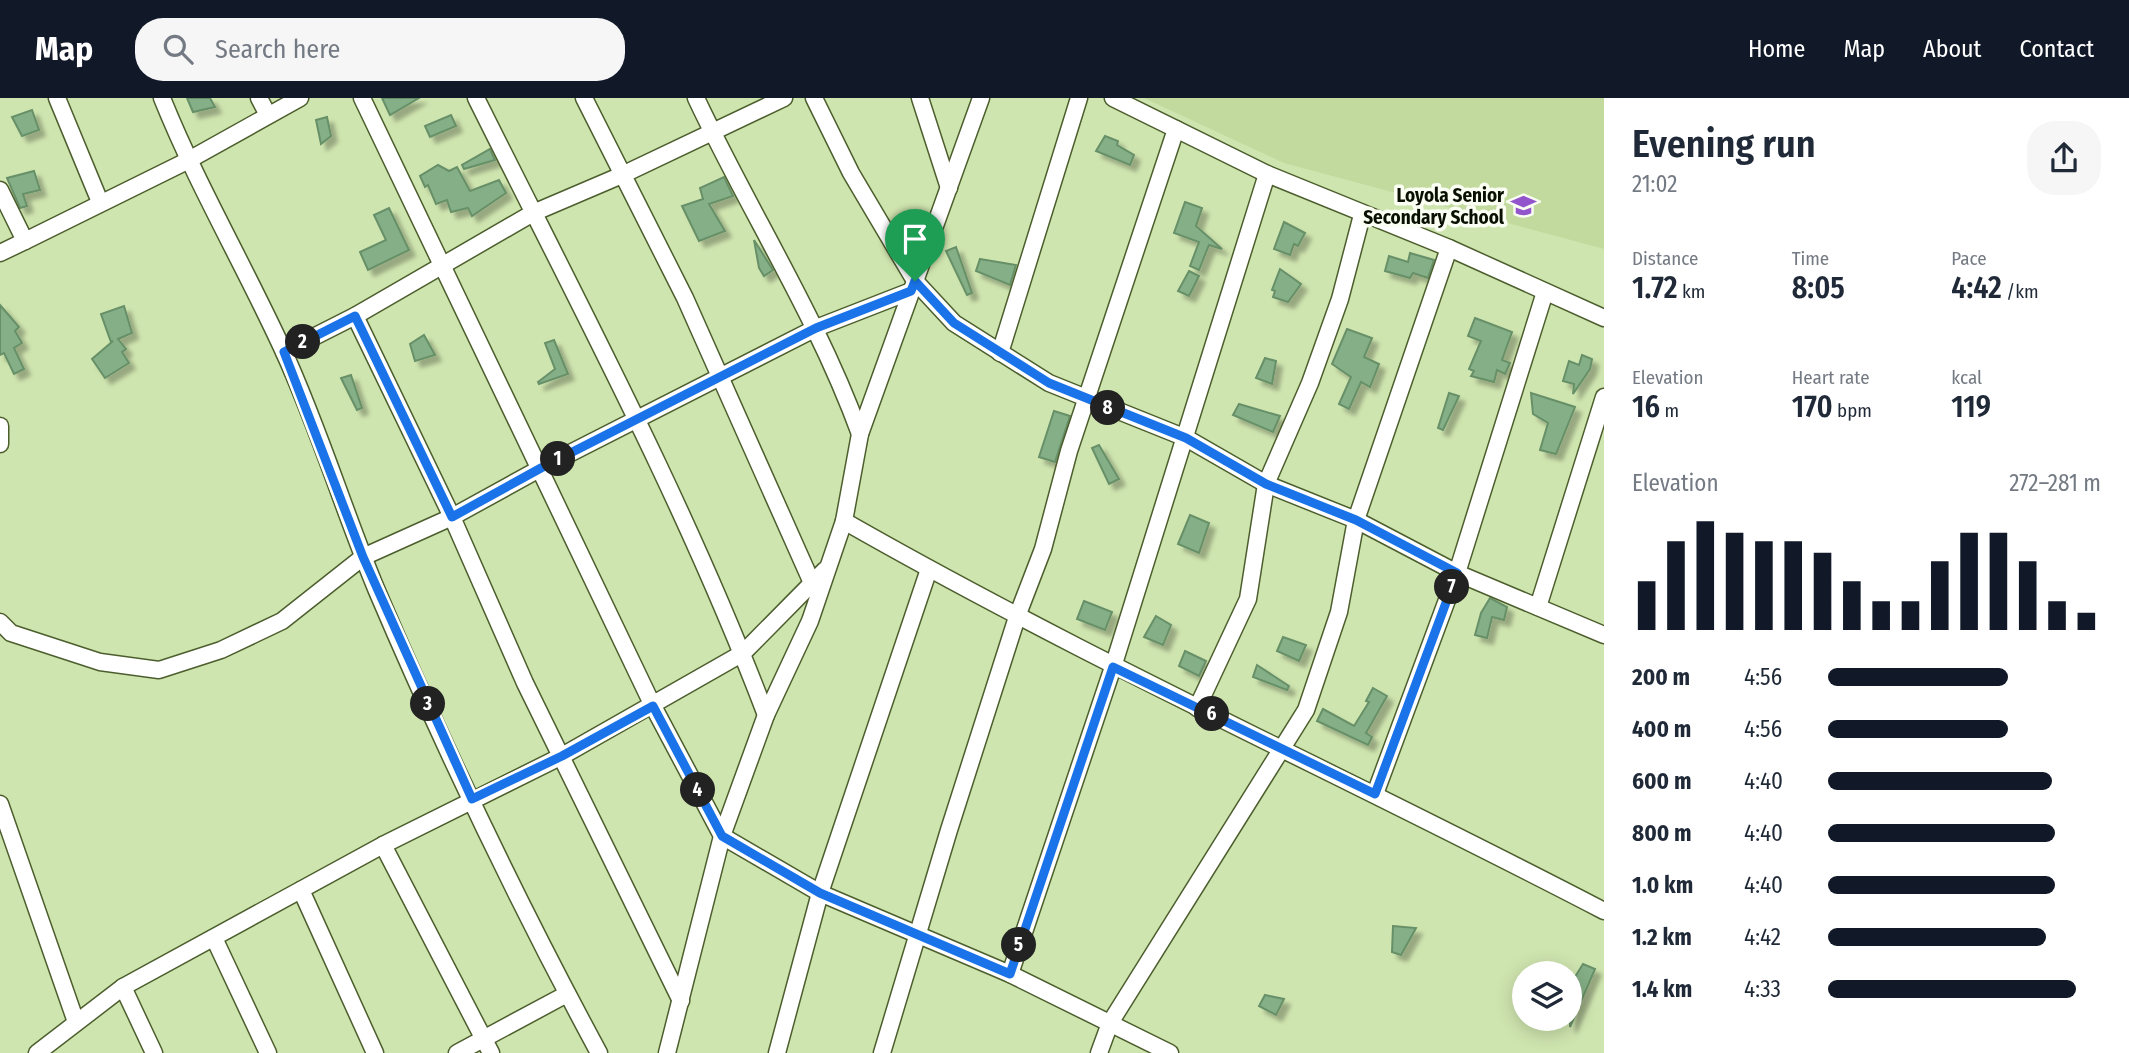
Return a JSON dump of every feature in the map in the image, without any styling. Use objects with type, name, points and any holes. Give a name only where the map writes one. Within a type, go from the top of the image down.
[{"type":"street","points":[[57,98],[100,202]]},
{"type":"street","points":[[162,98],[187,161],[284,352],[363,557],[472,799],[598,1053]]},
{"type":"street","points":[[259,98],[268,116]]},
{"type":"street","points":[[0,253],[187,161],[300,98]]},
{"type":"street","points":[[362,98],[653,706],[722,836],[820,893],[1010,974],[1170,1053]]},
{"type":"street","points":[[476,98],[599,339],[743,653],[766,715]]},
{"type":"street","points":[[583,98],[685,298],[812,583]]},
{"type":"street","points":[[696,98],[816,328],[839,377],[860,433]]},
{"type":"street","points":[[284,352],[355,316],[442,262],[533,213],[713,134],[784,98]]},
{"type":"street","points":[[814,98],[851,173],[913,286],[954,323],[1049,383],[1186,438],[1266,484],[1356,520],[1457,573],[1604,635]]},
{"type":"street","points":[[920,98],[950,188]]},
{"type":"street","points":[[667,1053],[722,836],[766,715],[810,621],[844,521],[860,433],[981,98]]},
{"type":"street","points":[[1000,353],[1079,98]]},
{"type":"street","points":[[1113,98],[1267,174],[1362,215],[1449,248],[1604,318]]},
{"type":"street","points":[[882,1053],[1018,614],[1043,548],[1069,451],[1176,129]]},
{"type":"street","points":[[1010,974],[1113,667],[1267,174]]},
{"type":"street","points":[[0,190],[25,241]]},
{"type":"street","points":[[1197,708],[1248,599],[1266,484],[1310,383],[1340,299],[1362,215]]},
{"type":"street","points":[[1099,1053],[1111,1023],[1306,710],[1339,612],[1356,520],[1449,248]]},
{"type":"street","points":[[0,622],[11,633],[100,662],[159,670],[221,650],[282,621],[363,557],[452,517],[541,468],[816,328],[913,286]]},
{"type":"street","points":[[1375,794],[1457,573],[1545,292]]},
{"type":"street","points":[[355,316],[452,517],[525,683],[681,1001]]},
{"type":"street","points":[[1538,607],[1604,397]]},
{"type":"street","points":[[0,426],[0,444]]},
{"type":"street","points":[[844,521],[1113,667],[1375,794],[1604,911]]},
{"type":"street","points":[[37,1053],[122,987],[383,845],[562,756],[743,653],[827,568]]},
{"type":"street","points":[[778,1053],[820,893],[929,569]]},
{"type":"street","points":[[0,804],[76,1022]]},
{"type":"street","points":[[383,845],[491,1053]]},
{"type":"street","points":[[301,890],[375,1053]]},
{"type":"street","points":[[214,938],[268,1053]]},
{"type":"street","points":[[122,987],[154,1053]]},
{"type":"street","points":[[457,1053],[567,994]]},
{"type":"shaded area","name":"Loyola Senior Secondary School","points":[[1144,98],[1604,98],[1604,249],[1284,163]]},
{"type":"building","points":[[187,98],[210,98],[215,107],[193,112]]},
{"type":"building","points":[[382,98],[419,98],[390,115]]},
{"type":"building","points":[[32,110],[39,130],[22,136],[12,117]]},
{"type":"building","points":[[451,115],[456,126],[430,137],[425,126]]},
{"type":"building","points":[[327,117],[331,136],[321,144],[316,120]]},
{"type":"building","points":[[1105,136],[1118,141],[1117,145],[1134,155],[1130,165],[1096,151]]},
{"type":"building","points":[[490,149],[495,160],[464,169],[462,165]]},
{"type":"building","points":[[438,165],[449,171],[457,167],[470,191],[499,180],[506,193],[472,216],[468,208],[451,212],[447,200],[436,204],[428,185],[425,187],[420,176]]},
{"type":"building","points":[[34,171],[40,190],[23,194],[27,206],[20,208],[7,178]]},
{"type":"building","points":[[724,177],[733,196],[709,204],[725,231],[699,241],[682,206],[703,199],[700,188]]},
{"type":"building","points":[[1185,202],[1202,208],[1196,226],[1222,249],[1209,245],[1199,270],[1190,266],[1199,242],[1174,233]]},
{"type":"building","points":[[389,208],[409,250],[368,270],[360,252],[386,240],[374,215]]},
{"type":"building","points":[[1284,222],[1305,233],[1298,246],[1294,244],[1290,255],[1274,249]]},
{"type":"building","points":[[754,240],[773,270],[764,276],[759,268]]},
{"type":"building","points":[[956,247],[972,293],[967,295],[946,251]]},
{"type":"building","points":[[1410,253],[1434,260],[1428,278],[1413,273],[1410,278],[1385,271],[1389,256],[1408,262]]},
{"type":"building","points":[[980,259],[1016,265],[1010,285],[976,271]]},
{"type":"building","points":[[1280,269],[1301,284],[1288,302],[1273,297],[1275,291],[1272,290]]},
{"type":"building","points":[[1189,271],[1199,276],[1189,296],[1178,291]]},
{"type":"building","points":[[0,305],[19,327],[15,331],[22,343],[14,348],[24,369],[14,374],[4,353],[0,355]]},
{"type":"building","points":[[124,306],[132,333],[118,339],[126,349],[122,352],[129,363],[105,378],[92,359],[113,341],[111,342],[101,314]]},
{"type":"building","points":[[1475,318],[1512,332],[1502,360],[1510,363],[1505,374],[1497,370],[1494,382],[1471,376],[1474,371],[1469,369],[1481,341],[1468,336]]},
{"type":"building","points":[[1347,329],[1372,338],[1364,357],[1379,364],[1370,387],[1361,382],[1349,409],[1339,404],[1351,377],[1332,364]]},
{"type":"building","points":[[424,335],[435,355],[415,361],[410,344]]},
{"type":"building","points":[[554,340],[568,374],[539,384],[538,382],[555,369],[545,343]]},
{"type":"building","points":[[1582,355],[1592,359],[1590,369],[1573,394],[1574,384],[1563,381],[1569,361],[1579,365]]},
{"type":"building","points":[[1265,358],[1276,361],[1272,384],[1256,378]]},
{"type":"building","points":[[351,375],[362,408],[357,410],[341,378]]},
{"type":"building","points":[[1449,393],[1459,396],[1443,430],[1438,428]]},
{"type":"building","points":[[1531,393],[1575,407],[1556,454],[1540,450],[1548,423],[1533,414]]},
{"type":"building","points":[[1239,404],[1280,416],[1273,432],[1233,415]]},
{"type":"building","points":[[1054,411],[1070,416],[1055,462],[1039,457]]},
{"type":"building","points":[[1099,445],[1119,479],[1109,484],[1092,448]]},
{"type":"building","points":[[1190,515],[1209,523],[1199,553],[1178,544]]},
{"type":"building","points":[[1490,598],[1507,607],[1504,620],[1492,617],[1487,638],[1475,635],[1481,613]]},
{"type":"building","points":[[1084,601],[1112,612],[1105,630],[1077,619]]},
{"type":"building","points":[[1156,616],[1171,625],[1163,645],[1144,637]]},
{"type":"building","points":[[1283,637],[1306,645],[1299,661],[1277,651]]},
{"type":"building","points":[[1185,651],[1206,661],[1199,676],[1179,666]]},
{"type":"building","points":[[1257,665],[1289,686],[1287,690],[1253,677]]},
{"type":"building","points":[[1373,688],[1387,696],[1366,733],[1372,737],[1368,745],[1317,721],[1323,709],[1354,726],[1369,702],[1366,701]]},
{"type":"building","points":[[1393,926],[1416,928],[1401,955],[1392,952]]},
{"type":"building","points":[[1582,966],[1595,969],[1582,999]]},
{"type":"building","points":[[1265,995],[1284,999],[1276,1015],[1259,1006]]},
{"type":"place","name":"Loyola Senior Secondary School","points":[[1524,206]]},
{"type":"route","points":[[915,281],[954,323],[1049,383],[1186,438],[1266,484],[1356,520],[1457,573],[1375,794],[1113,667],[1010,974],[820,893],[722,836],[653,706],[562,756],[472,799],[383,605],[284,352],[355,316],[452,517],[541,468],[816,328],[911,291],[915,281]]}]
